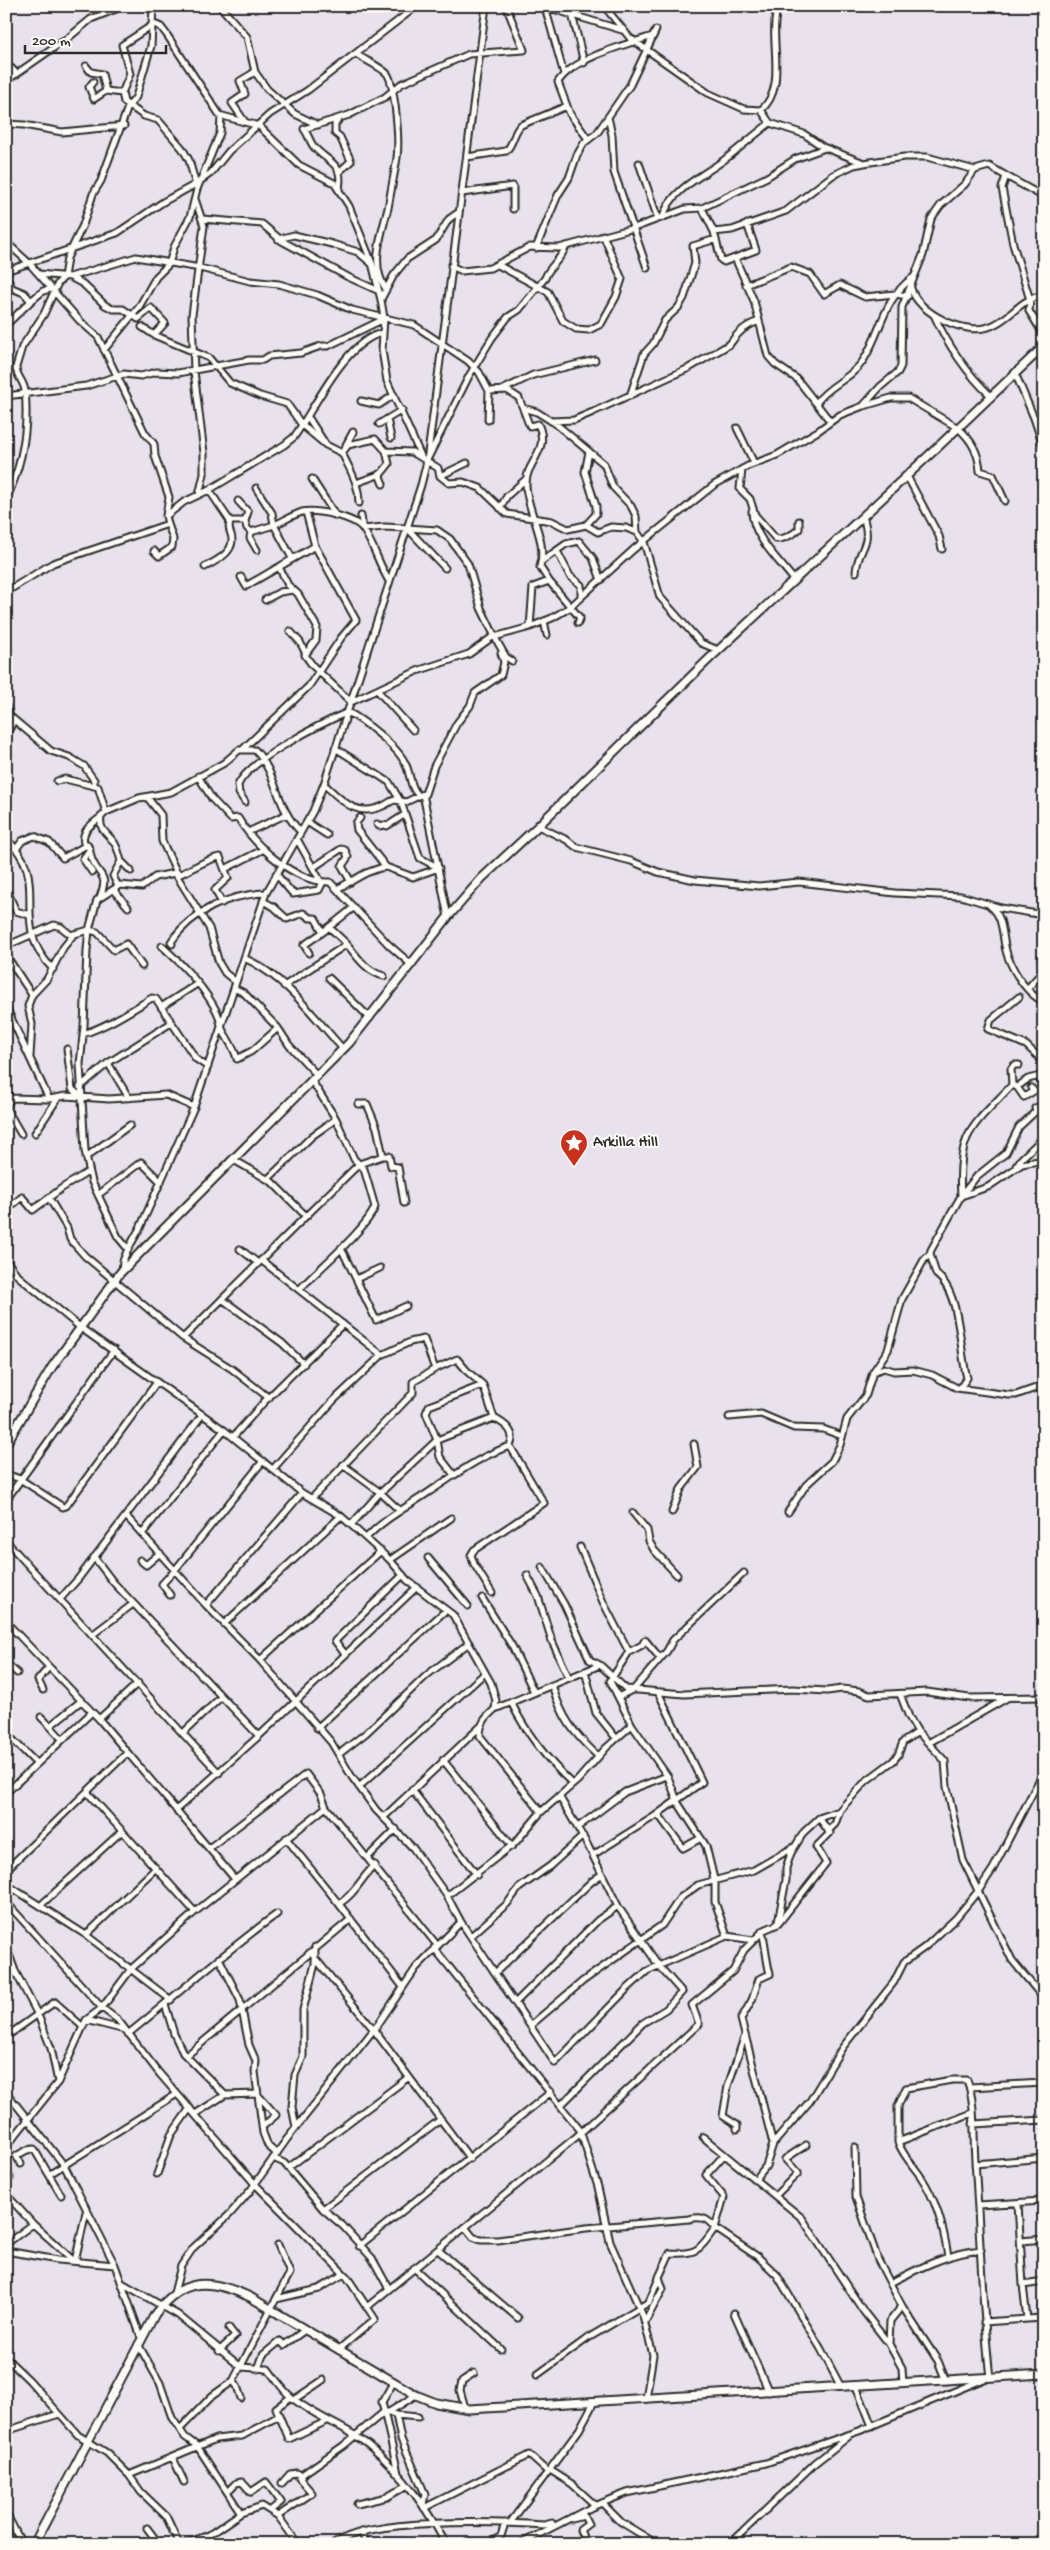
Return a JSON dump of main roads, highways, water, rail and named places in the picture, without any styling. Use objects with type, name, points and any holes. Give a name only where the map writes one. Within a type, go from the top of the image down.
[{"type":"place","name":"Arkilla Hill","points":[[574,1167]]}]
